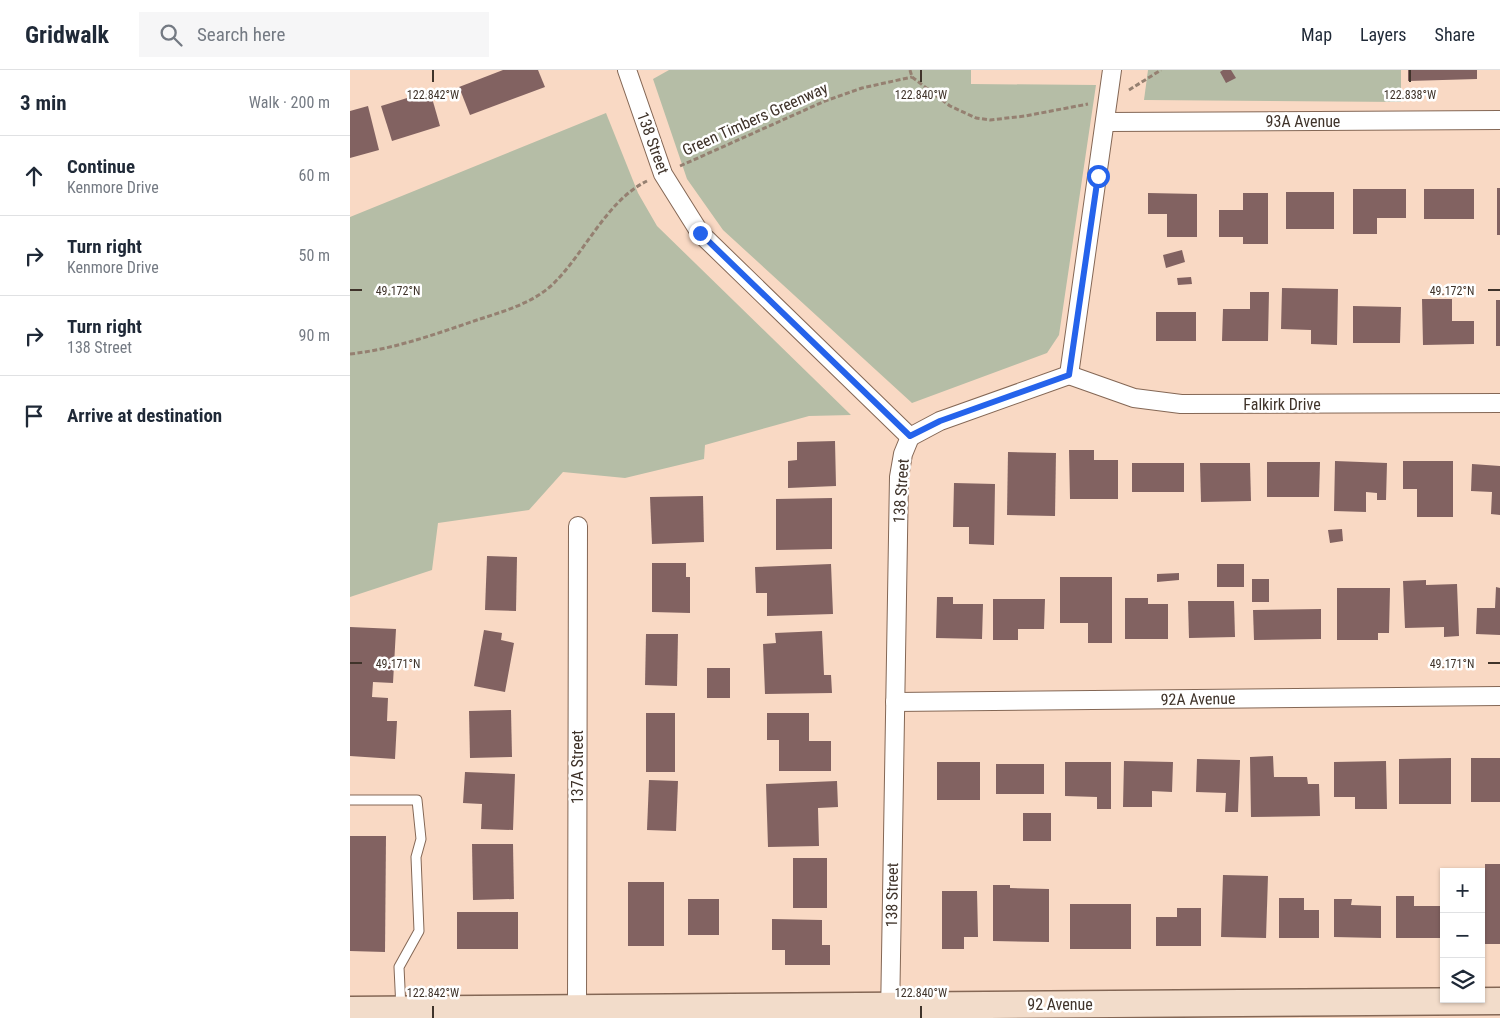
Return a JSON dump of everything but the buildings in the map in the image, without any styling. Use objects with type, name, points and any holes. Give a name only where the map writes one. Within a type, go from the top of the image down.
[{"type":"main road","name":"92 Avenue","points":[[350,1010],[401,1009],[440,1013],[577,1008],[890,1012],[1500,1001]]},
{"type":"street","name":"138 Street","points":[[627,70],[663,174],[700,233],[910,436],[903,454],[899,477],[890,1012]]},
{"type":"street","points":[[910,436],[940,421],[1069,375],[1112,70]]},
{"type":"street","name":"93A Avenue","points":[[1106,122],[1500,120]]},
{"type":"street","name":"Falkirk Drive","points":[[1069,375],[1134,398],[1181,404],[1500,403]]},
{"type":"street","name":"137A Street","points":[[577,1008],[578,526]]},
{"type":"street","name":"92A Avenue","points":[[895,702],[1500,696]]},
{"type":"lane","points":[[350,800],[418,800],[421,840],[416,857],[419,931],[399,967],[401,1009]]},
{"type":"path","points":[[910,70],[912,77],[950,106],[976,118],[990,120],[1025,116],[1097,102]]},
{"type":"path","points":[[1124,93],[1161,70]]},
{"type":"path","name":"Green Timbers Greenway","points":[[676,168],[825,101],[862,88],[912,77]]},
{"type":"path","points":[[350,354],[386,349],[416,341],[514,307],[538,295],[563,272],[628,192],[648,181]]},
{"type":"green space","points":[[669,70],[971,70],[971,84],[1096,85],[1059,335],[1047,353],[912,403],[723,230],[687,179],[653,79]]},
{"type":"green space","points":[[1148,70],[1401,70],[1401,102],[1144,100]]},
{"type":"green space","points":[[606,113],[638,193],[657,226],[851,415],[809,416],[705,445],[704,459],[625,478],[563,472],[529,510],[438,523],[432,570],[350,597],[350,217]]},
{"type":"route","points":[[700,233],[894,424],[910,436],[940,421],[1069,375],[1098,176]]}]
